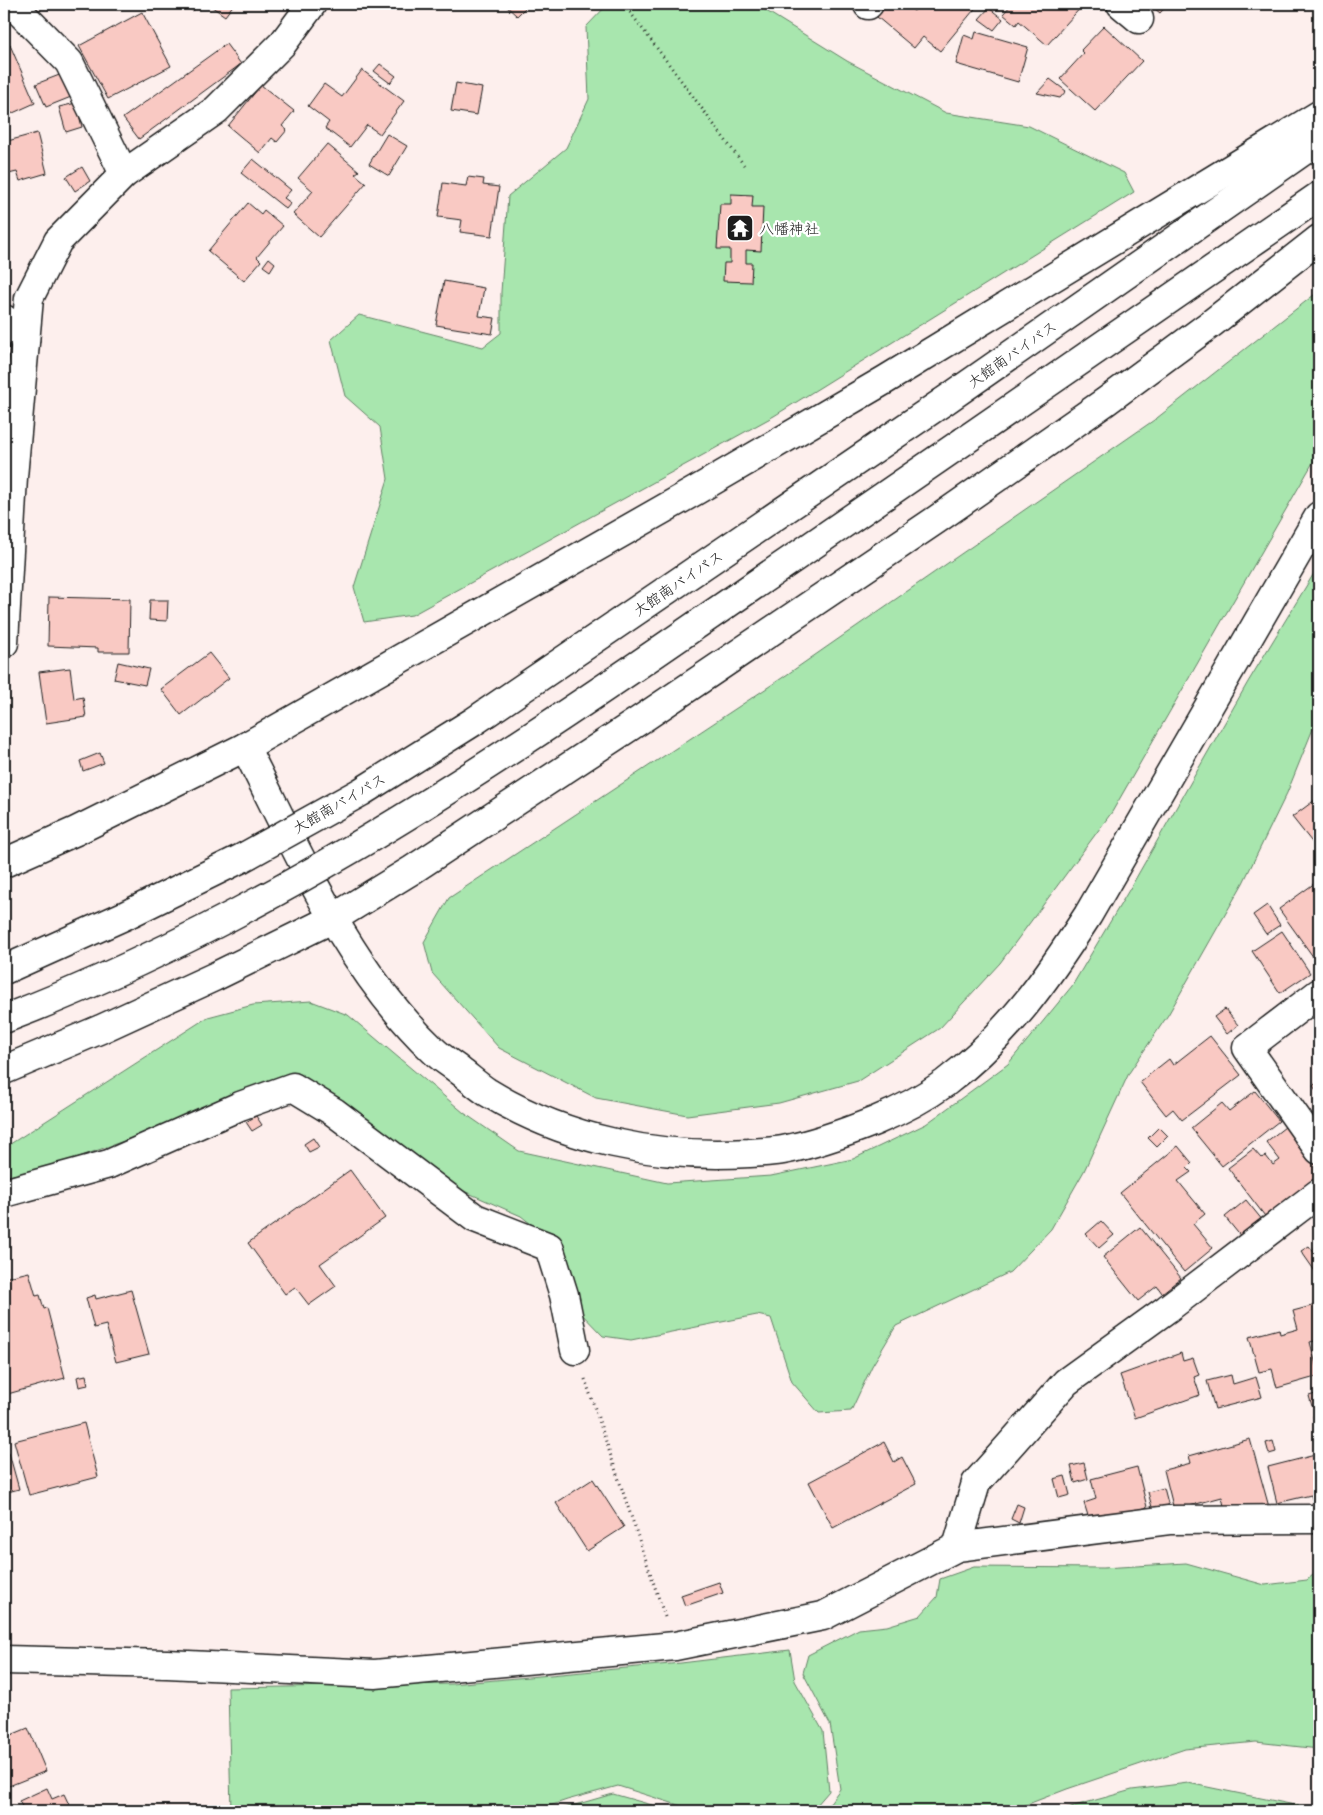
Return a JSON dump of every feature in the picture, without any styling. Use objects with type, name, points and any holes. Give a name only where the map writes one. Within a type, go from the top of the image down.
[{"type":"main road","points":[[12,4],[69,62],[124,174]]},
{"type":"main road","points":[[4,643],[13,477],[29,298],[58,241],[124,174],[216,110],[284,42],[312,4]]},
{"type":"main road","points":[[4,863],[76,831],[245,748],[712,482],[885,380],[1319,115]]},
{"type":"main road","name":"大館南バイパス","points":[[4,970],[124,916],[242,858],[361,792],[497,706],[943,402],[1319,140]]},
{"type":"main road","points":[[4,1018],[153,954],[264,898],[377,835],[500,758],[1319,196]]},
{"type":"main road","points":[[4,1070],[102,1029],[214,977],[332,919],[412,870],[627,729],[936,520],[1105,402],[1212,323],[1319,238]]},
{"type":"main road","points":[[4,319],[25,340]]},
{"type":"main road","points":[[245,748],[332,919],[388,1002],[434,1051],[486,1092],[544,1121],[607,1142],[666,1152],[723,1155],[782,1150],[843,1134],[897,1112],[943,1084],[985,1049],[1019,1014],[1054,969],[1088,915],[1319,516]]},
{"type":"main road","points":[[1319,993],[1247,1048],[1319,1150]]},
{"type":"main road","points":[[4,1193],[109,1164],[240,1106],[293,1087],[334,1112],[475,1218],[549,1247],[564,1295],[576,1350]]},
{"type":"main road","points":[[957,1547],[976,1483],[1066,1382],[1167,1309],[1319,1193]]},
{"type":"main road","points":[[4,1660],[177,1664],[375,1674],[675,1646],[823,1616],[957,1547],[1169,1520],[1319,1519]]},
{"type":"path","points":[[624,4],[744,165]]},
{"type":"path","points":[[576,1350],[675,1646]]},
{"type":"green space","points":[[608,4],[755,4],[847,61],[946,113],[1029,126],[1124,173],[1134,192],[774,416],[412,615],[364,622],[354,587],[388,479],[380,427],[345,396],[331,340],[359,315],[483,347],[501,333],[501,292],[508,196],[566,148],[589,99],[586,27]]},
{"type":"green space","points":[[1319,291],[1319,452],[1112,812],[1000,963],[940,1028],[858,1081],[779,1103],[687,1115],[596,1098],[499,1048],[432,973],[424,942],[449,898],[782,678],[1157,418]]},
{"type":"green space","points":[[1319,565],[1319,714],[1287,793],[1243,883],[1168,1015],[1129,1073],[1084,1171],[1051,1229],[1010,1272],[896,1326],[872,1366],[851,1411],[819,1413],[792,1382],[771,1318],[757,1315],[631,1340],[603,1336],[577,1309],[555,1243],[521,1216],[457,1188],[340,1099],[300,1078],[48,1168],[4,1177],[4,1148],[208,1017],[253,1005],[311,1001],[348,1015],[464,1113],[519,1151],[667,1183],[771,1176],[853,1159],[926,1124],[1008,1064],[1072,986],[1248,682]]},
{"type":"green space","points":[[1186,1563],[1265,1585],[1307,1580],[1319,1570],[1319,1749],[1256,1742],[1185,1749],[1067,1789],[1010,1811],[824,1811],[840,1789],[830,1724],[803,1673],[808,1655],[859,1629],[887,1626],[920,1616],[937,1597],[940,1579],[974,1567],[1103,1568]]},
{"type":"green space","points":[[790,1650],[795,1681],[823,1731],[829,1791],[816,1806],[798,1811],[697,1811],[618,1786],[535,1811],[231,1811],[228,1688],[452,1684],[681,1663]]},
{"type":"green space","points":[[1188,1783],[1319,1811],[1062,1811],[1132,1790]]},
{"type":"green space","points":[[613,1794],[673,1811],[554,1811]]},
{"type":"building","points":[[182,4],[198,4],[193,11]]},
{"type":"building","points":[[208,4],[234,4],[225,16]]},
{"type":"building","points":[[504,4],[529,4],[517,16]]},
{"type":"building","points":[[888,4],[905,4],[914,11],[920,4],[978,5],[940,51],[923,37],[914,48],[877,17]]},
{"type":"building","points":[[1012,4],[1083,5],[1047,45],[1019,21],[1016,25],[1003,14]]},
{"type":"building","points":[[1149,4],[1168,4],[1160,13]]},
{"type":"building","points":[[989,8],[1003,19],[994,30],[979,19]]},
{"type":"building","points":[[142,12],[171,66],[108,99],[79,46]]},
{"type":"building","points":[[1104,26],[1142,61],[1095,111],[1060,79],[1084,53],[1081,50]]},
{"type":"building","points":[[976,32],[1028,47],[1018,82],[956,64],[964,35],[974,39]]},
{"type":"building","points":[[226,44],[241,64],[139,139],[123,118]]},
{"type":"building","points":[[10,45],[35,103],[4,117],[4,48]]},
{"type":"building","points":[[380,64],[396,76],[390,83],[374,71]]},
{"type":"building","points":[[362,70],[404,101],[380,134],[367,125],[350,147],[325,128],[329,122],[308,106],[324,84],[342,97]]},
{"type":"building","points":[[62,74],[71,97],[46,107],[36,84]]},
{"type":"building","points":[[1050,79],[1066,91],[1060,98],[1037,93]]},
{"type":"building","points":[[456,83],[482,88],[477,115],[451,111]]},
{"type":"building","points":[[261,85],[294,111],[282,126],[287,130],[277,142],[272,138],[260,153],[228,126]]},
{"type":"building","points":[[76,103],[82,127],[66,132],[59,107]]},
{"type":"building","points":[[37,133],[47,173],[20,181],[17,172],[4,175],[4,142]]},
{"type":"building","points":[[387,134],[407,146],[389,176],[369,164]]},
{"type":"building","points":[[327,144],[359,171],[355,174],[366,183],[319,237],[293,214],[313,191],[298,178]]},
{"type":"building","points":[[253,159],[291,190],[284,198],[291,203],[286,209],[241,173]]},
{"type":"building","points":[[82,167],[90,181],[75,191],[66,177]]},
{"type":"building","points":[[468,177],[484,179],[483,185],[499,187],[492,236],[460,232],[462,220],[438,217],[443,183],[466,186]]},
{"type":"building","name":"八幡神社","points":[[731,194],[753,195],[752,207],[763,207],[761,251],[746,250],[746,263],[752,263],[751,282],[723,281],[724,263],[730,263],[730,249],[717,249],[720,204],[731,204]]},
{"type":"building","points":[[248,203],[261,214],[264,210],[283,226],[257,257],[261,261],[244,281],[208,251]]},
{"type":"building","points":[[269,258],[275,263],[270,271],[263,266]]},
{"type":"building","points":[[444,281],[484,288],[479,316],[495,318],[492,334],[436,325]]},
{"type":"building","points":[[49,597],[130,599],[129,652],[98,652],[98,648],[48,646]]},
{"type":"building","points":[[150,600],[168,600],[167,621],[149,620]]},
{"type":"building","points":[[209,653],[229,678],[181,715],[161,689]]},
{"type":"building","points":[[118,662],[149,669],[145,685],[114,679]]},
{"type":"building","points":[[70,668],[74,699],[83,697],[86,717],[46,723],[39,672]]},
{"type":"building","points":[[100,753],[104,763],[83,771],[80,761]]},
{"type":"building","points":[[1319,769],[1319,779],[1314,774]]},
{"type":"building","points":[[1319,797],[1319,851],[1292,817]]},
{"type":"building","points":[[1315,883],[1319,889],[1319,965],[1279,909]]},
{"type":"building","points":[[1267,905],[1280,925],[1266,934],[1253,915]]},
{"type":"building","points":[[1282,931],[1310,973],[1280,993],[1252,951]]},
{"type":"building","points":[[1225,1009],[1238,1025],[1227,1034],[1214,1017]]},
{"type":"building","points":[[1210,1036],[1241,1075],[1182,1120],[1173,1109],[1166,1115],[1140,1082],[1169,1059],[1173,1065]]},
{"type":"building","points":[[1319,1080],[1319,1094],[1313,1086]]},
{"type":"building","points":[[1255,1091],[1279,1121],[1222,1166],[1191,1128],[1222,1103],[1229,1111]]},
{"type":"building","points":[[256,1116],[262,1125],[252,1131],[246,1122]]},
{"type":"building","points":[[1159,1127],[1168,1136],[1157,1147],[1148,1138]]},
{"type":"building","points":[[1285,1127],[1319,1170],[1319,1176],[1316,1183],[1268,1220],[1228,1168],[1253,1149],[1261,1158],[1266,1156],[1273,1165],[1280,1160],[1266,1142]]},
{"type":"building","points":[[313,1138],[319,1147],[309,1152],[304,1144]]},
{"type":"building","points":[[1178,1146],[1192,1163],[1187,1168],[1191,1172],[1178,1181],[1205,1214],[1193,1224],[1213,1248],[1184,1272],[1120,1193]]},
{"type":"building","points":[[350,1170],[385,1218],[320,1264],[336,1286],[309,1305],[295,1287],[285,1294],[248,1243]]},
{"type":"building","points":[[1246,1200],[1263,1221],[1242,1238],[1225,1217]]},
{"type":"building","points":[[1101,1221],[1114,1235],[1099,1248],[1086,1234]]},
{"type":"building","points":[[1140,1227],[1181,1278],[1162,1293],[1157,1286],[1138,1301],[1103,1257]]},
{"type":"building","points":[[1319,1244],[1319,1255],[1314,1248]]},
{"type":"building","points":[[1309,1246],[1319,1259],[1319,1272],[1317,1274],[1301,1251]]},
{"type":"building","points":[[29,1272],[36,1296],[40,1295],[44,1309],[47,1308],[65,1378],[4,1395],[4,1278]]},
{"type":"building","points":[[131,1290],[149,1354],[116,1362],[106,1325],[94,1328],[86,1298],[95,1295],[96,1299]]},
{"type":"building","points":[[1319,1304],[1319,1340],[1310,1342],[1319,1376],[1277,1388],[1272,1369],[1259,1372],[1249,1337],[1279,1329],[1280,1334],[1298,1329],[1293,1311]]},
{"type":"building","points":[[1181,1353],[1183,1361],[1193,1358],[1199,1375],[1194,1377],[1200,1395],[1135,1418],[1120,1375]]},
{"type":"building","points":[[86,1375],[88,1385],[79,1387],[77,1377]]},
{"type":"building","points":[[1231,1375],[1233,1384],[1256,1377],[1262,1397],[1215,1409],[1207,1381]]},
{"type":"building","points":[[1319,1393],[1319,1404],[1312,1406],[1309,1396]]},
{"type":"building","points":[[1319,1414],[1319,1440],[1313,1416]]},
{"type":"building","points":[[84,1423],[98,1477],[29,1495],[14,1441]]},
{"type":"building","points":[[1250,1439],[1269,1507],[1224,1506],[1222,1497],[1174,1510],[1164,1470],[1191,1463],[1189,1456]]},
{"type":"building","points":[[1273,1441],[1276,1452],[1269,1454],[1266,1443]]},
{"type":"building","points":[[884,1442],[894,1462],[902,1457],[916,1484],[833,1528],[809,1482]]},
{"type":"building","points":[[9,1453],[19,1489],[4,1493],[4,1454]]},
{"type":"building","points":[[1319,1454],[1319,1507],[1315,1508],[1311,1495],[1277,1503],[1268,1467]]},
{"type":"building","points":[[1084,1463],[1088,1479],[1075,1483],[1071,1466]]},
{"type":"building","points":[[1137,1467],[1147,1507],[1090,1522],[1084,1503],[1096,1499],[1091,1479]]},
{"type":"building","points":[[1065,1476],[1070,1495],[1059,1498],[1054,1479]]},
{"type":"building","points":[[593,1479],[624,1527],[587,1551],[556,1503]]},
{"type":"building","points":[[1164,1488],[1170,1511],[1154,1515],[1148,1492]]},
{"type":"building","points":[[1017,1504],[1024,1507],[1019,1523],[1011,1519]]},
{"type":"building","points":[[719,1582],[723,1593],[685,1606],[681,1595]]},
{"type":"building","points":[[28,1728],[46,1771],[4,1788],[4,1738]]},
{"type":"building","points":[[47,1788],[52,1799],[64,1794],[72,1811],[17,1811],[23,1808],[19,1801]]},
{"type":"place","name":"八幡神社","points":[[740,228]]}]
